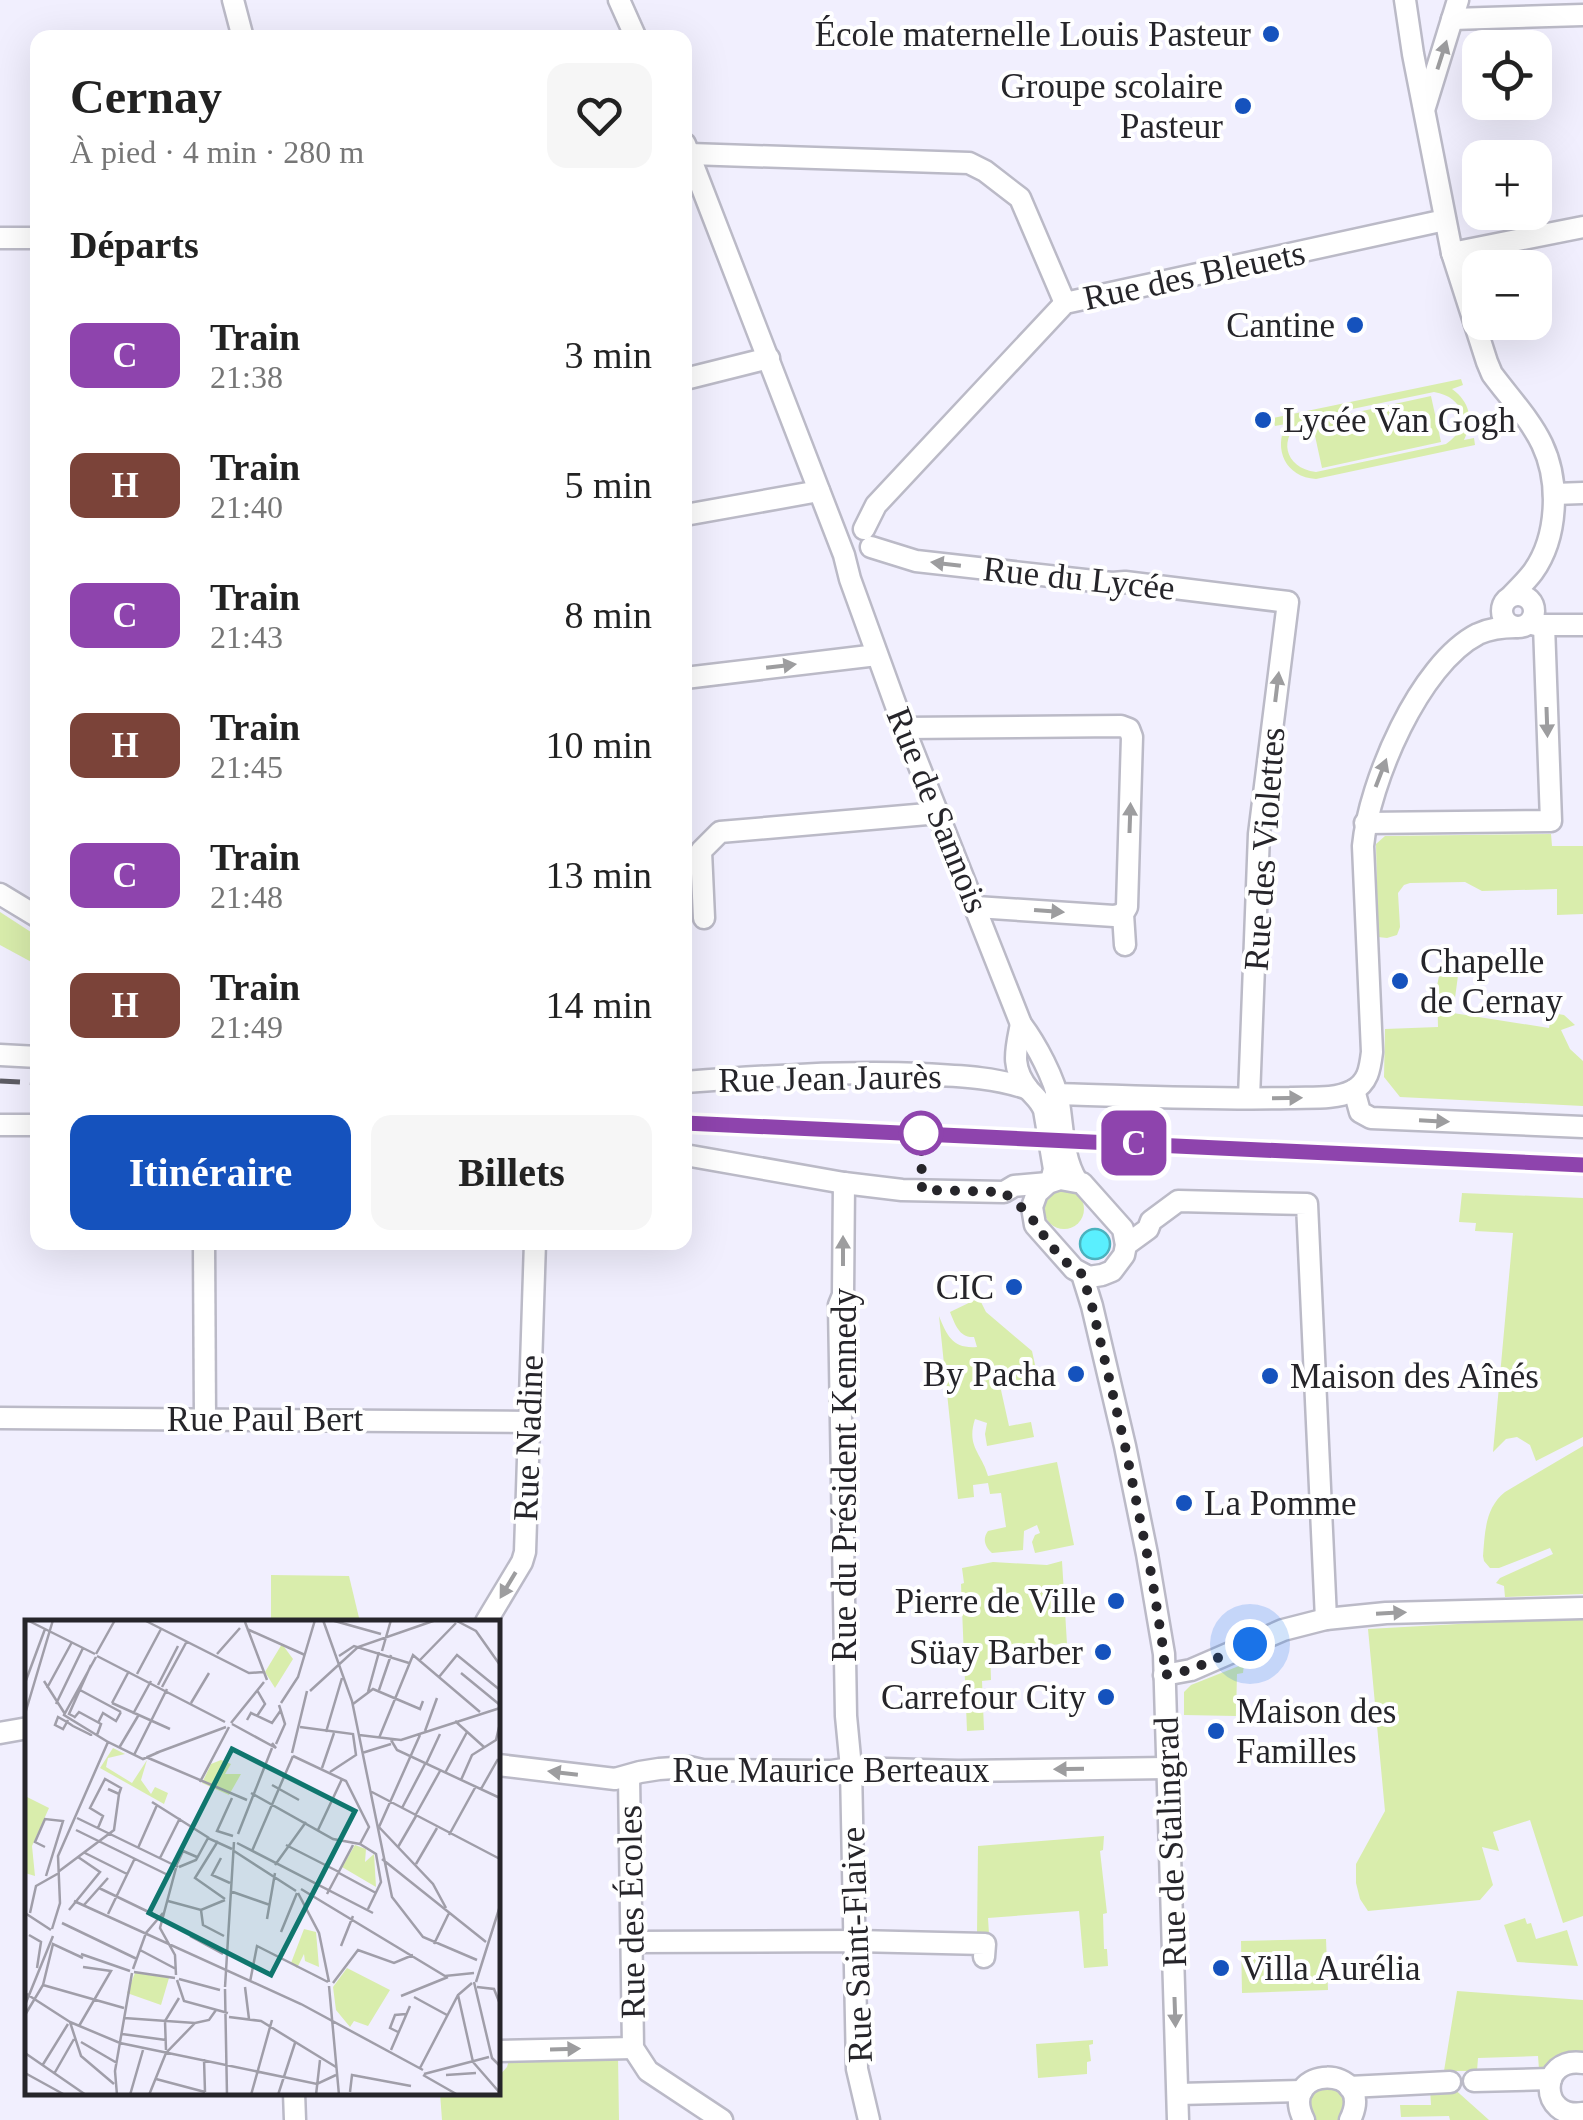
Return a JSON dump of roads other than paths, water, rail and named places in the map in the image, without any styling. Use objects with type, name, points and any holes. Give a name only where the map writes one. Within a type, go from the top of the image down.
[{"type":"street","points":[[233,0],[241,30]]},
{"type":"street","points":[[619,0],[632,30]]},
{"type":"street","points":[[1365,823],[1551,821],[1524,615],[1534,571],[1550,532],[1554,494],[1548,459],[1541,442],[1492,374],[1452,253],[1405,0]]},
{"type":"street","points":[[1424,109],[1455,9],[1583,15]]},
{"type":"street","points":[[692,149],[969,163],[1020,198],[1065,302]]},
{"type":"street","points":[[692,162],[823,499],[856,543]]},
{"type":"street","name":"Rue des Bleuets","points":[[856,543],[876,505],[1065,302],[1445,220]]},
{"type":"street","points":[[1452,253],[1583,227]]},
{"type":"street","points":[[0,238],[30,238]]},
{"type":"street","points":[[692,377],[769,358]]},
{"type":"street","points":[[1554,494],[1583,494]]},
{"type":"street","points":[[692,513],[823,499]]},
{"type":"street","name":"Rue de Sannois","points":[[856,543],[862,561],[857,595],[877,654],[1021,1024],[1054,1088],[1070,1166],[1077,1180]]},
{"type":"street","name":"Rue du Lycée","points":[[856,543],[916,561],[1288,602]]},
{"type":"street","name":"Rue des Violettes","points":[[1249,1098],[1259,834],[1288,602]]},
{"type":"street","points":[[1016,1068],[1034,1070],[1054,1088],[1249,1098],[1327,1097],[1354,1090],[1368,1076],[1372,1052],[1363,846],[1374,790],[1400,730],[1439,668],[1467,640],[1524,615]]},
{"type":"street","points":[[1465,628],[1524,615],[1583,625]]},
{"type":"street","points":[[692,677],[877,654]]},
{"type":"street","points":[[904,728],[1129,729],[1132,737],[1127,907],[1123,914],[1125,945]]},
{"type":"street","points":[[704,918],[702,850],[720,832],[939,812]]},
{"type":"street","points":[[0,894],[30,912]]},
{"type":"street","points":[[976,906],[1123,914]]},
{"type":"street","name":"Rue de Sannois","points":[[1016,1068],[1021,1024]]},
{"type":"street","points":[[0,1055],[30,1057]]},
{"type":"street","points":[[1016,1068],[1041,1102],[1054,1169],[1050,1182],[1032,1202],[1033,1219]]},
{"type":"street","name":"Rue Jean Jaurès","points":[[975,1077],[1016,1068]]},
{"type":"street","name":"Rue Jean Jaurès","points":[[692,1082],[825,1073],[975,1077],[1028,1089]]},
{"type":"street","points":[[1354,1090],[1360,1112],[1371,1118],[1583,1127]]},
{"type":"street","points":[[0,1126],[30,1125]]},
{"type":"street","points":[[692,1155],[902,1190],[1004,1192],[1014,1186],[1077,1180],[1124,1237],[1121,1262],[1112,1271],[1095,1277],[1082,1274],[1004,1192]]},
{"type":"street","name":"Rue du Président Kennedy","points":[[844,1182],[843,1295],[839,1305],[842,1559],[851,1768]]},
{"type":"street","points":[[1124,1237],[1148,1230],[1151,1220],[1178,1200],[1307,1204],[1326,1619]]},
{"type":"street","points":[[204,1250],[205,1419]]},
{"type":"street","name":"Rue Nadine","points":[[487,1620],[525,1552],[535,1250]]},
{"type":"street","name":"Rue de Stalingrad","points":[[1082,1274],[1106,1360],[1141,1520],[1164,1654],[1178,2120]]},
{"type":"street","name":"Rue Paul Bert","points":[[0,1418],[529,1422]]},
{"type":"street","points":[[1164,1675],[1190,1670],[1283,1630],[1326,1619],[1386,1613],[1583,1608]]},
{"type":"street","points":[[0,1733],[25,1729]]},
{"type":"street","name":"Rue Maurice Berteaux","points":[[500,1765],[615,1779],[689,1767],[958,1771],[1167,1768]]},
{"type":"street","name":"Rue Saint-Flaive","points":[[851,1768],[856,2069],[869,2120]]},
{"type":"street","name":"Rue des Écoles","points":[[629,1776],[633,2048]]},
{"type":"street","points":[[632,1942],[985,1944],[984,1958]]},
{"type":"street","points":[[500,2050],[633,2048],[648,2071],[696,2112],[722,2120]]},
{"type":"street","points":[[1583,2063],[1560,2067],[1550,2080],[1550,2094],[1556,2106],[1568,2113],[1583,2113]]},
{"type":"street","points":[[1304,2120],[1299,2104],[1302,2091],[1314,2080],[1328,2076],[1349,2087],[1355,2102],[1350,2120]]},
{"type":"street","points":[[1474,2081],[1550,2080]]},
{"type":"street","points":[[1349,2087],[1450,2082]]},
{"type":"street","points":[[1178,2094],[1302,2091]]},
{"type":"street","points":[[294,2095],[296,2120]]},
{"type":"water","points":[[1095,1229],[1105,1234],[1110,1244],[1105,1254],[1095,1259],[1085,1254],[1080,1244],[1085,1234]]},
{"type":"railway","points":[[0,1081],[30,1083]]},
{"type":"railway","points":[[692,1123],[1583,1165]]},
{"type":"train","name":"C","points":[[692,1123],[1583,1165]]},
{"type":"place","name":"École maternelle Louis Pasteur","points":[[1271,34]]},
{"type":"place","name":"Groupe scolaire Pasteur","points":[[1243,106]]},
{"type":"place","name":"Cantine","points":[[1355,325]]},
{"type":"place","name":"Lycée Van Gogh","points":[[1263,420]]},
{"type":"place","name":"Chapelle de Cernay","points":[[1400,981]]},
{"type":"place","name":"CIC","points":[[1014,1287]]},
{"type":"place","name":"By Pacha","points":[[1076,1374]]},
{"type":"place","name":"Maison des Aînés","points":[[1270,1376]]},
{"type":"place","name":"La Pomme","points":[[1184,1503]]},
{"type":"place","name":"Pierre de Ville","points":[[1116,1601]]},
{"type":"place","name":"Süay Barber","points":[[1103,1652]]},
{"type":"place","name":"Carrefour City","points":[[1106,1697]]},
{"type":"place","name":"Maison des Familles","points":[[1216,1731]]},
{"type":"place","name":"Villa Aurélia","points":[[1221,1968]]}]
